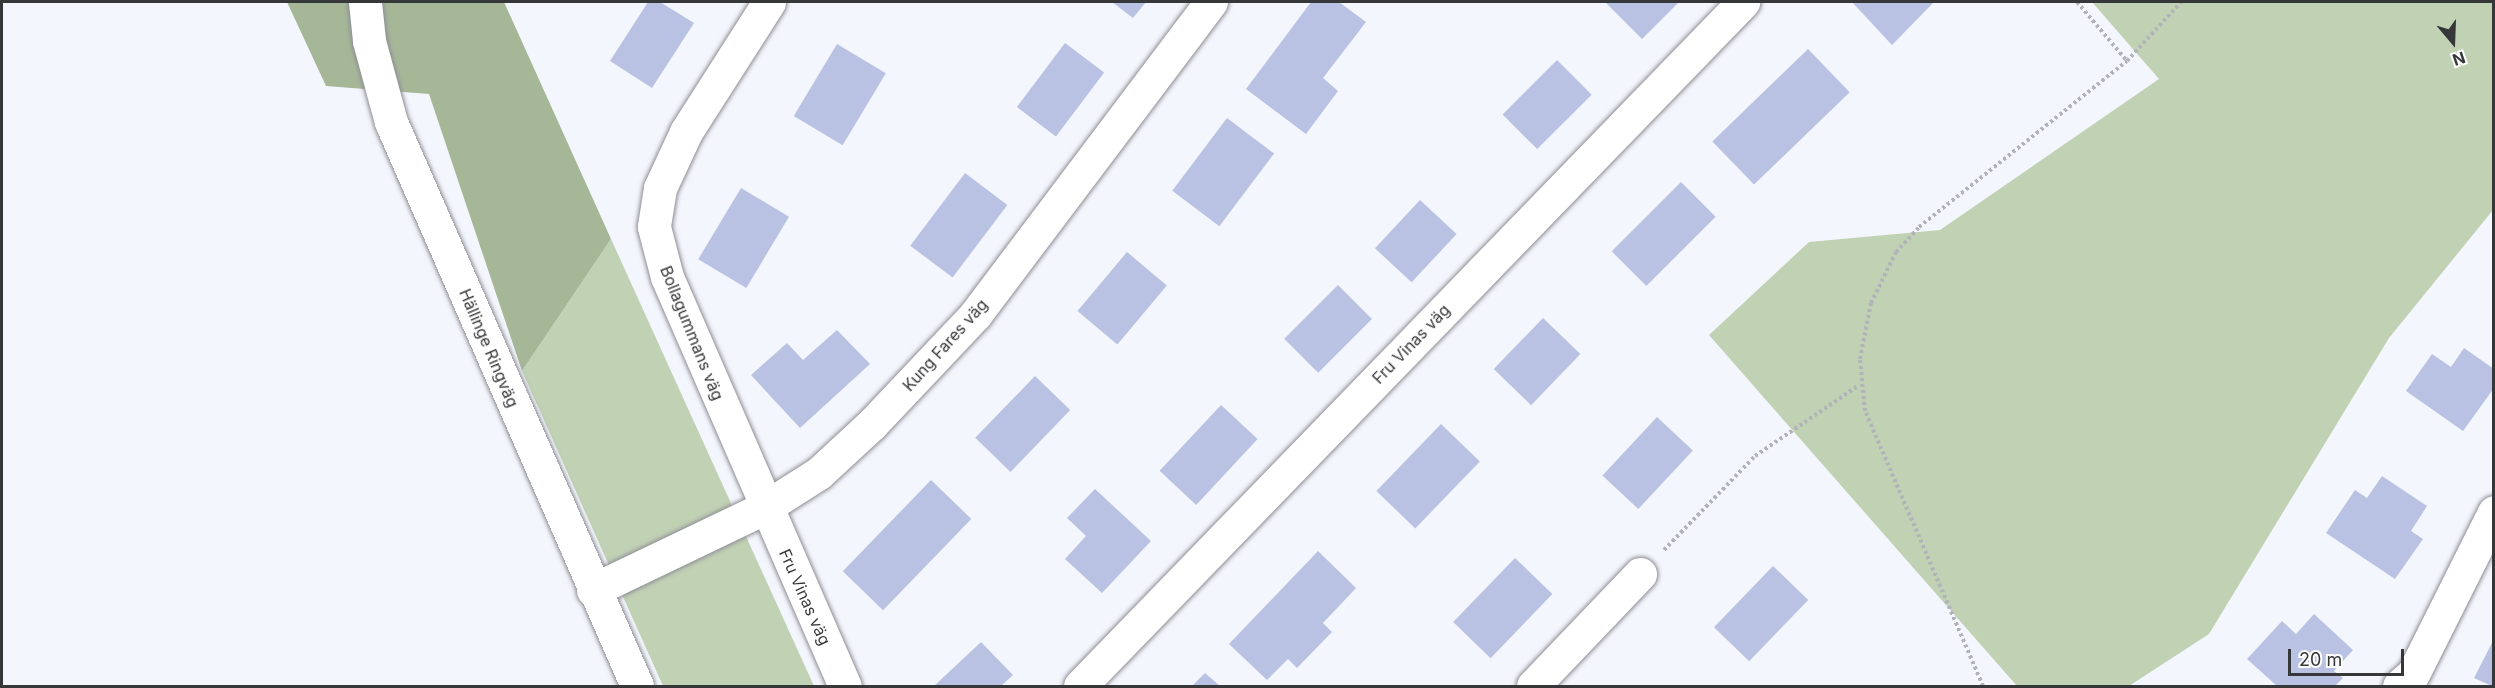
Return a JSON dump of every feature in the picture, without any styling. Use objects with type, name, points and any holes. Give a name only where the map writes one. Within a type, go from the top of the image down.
[{"type":"street","name":"Hällinge Ringväg","points":[[364,2],[369,41],[391,122],[637,687]]},
{"type":"street","name":"Bollagummans väg","points":[[764,508],[667,277],[654,227],[660,188],[686,132],[769,2]]},
{"type":"street","name":"Kung Fares väg","points":[[593,590],[764,508],[819,473],[872,424],[975,315],[1211,2]]},
{"type":"street","name":"Fru Vinas väg","points":[[1080,687],[1743,2]]},
{"type":"street","name":"Fru Vinas väg","points":[[764,508],[845,687]]},
{"type":"street","points":[[2412,682],[2493,512]]},
{"type":"street","points":[[1533,687],[1640,574]]},
{"type":"path","points":[[2077,2],[2127,61]]},
{"type":"path","points":[[1983,687],[1883,464],[1859,385],[1871,303],[1896,252],[1919,227],[2127,61],[2181,2]]},
{"type":"path","points":[[1640,574],[1755,456],[1859,385]]},
{"type":"green space","points":[[287,2],[504,2],[611,239],[522,371],[429,94],[326,86]]},
{"type":"green space","points":[[2092,2],[2493,2],[2493,210],[2389,338],[2209,634],[2129,686],[2017,686],[1709,335],[1809,242],[1940,230],[2159,79]]},
{"type":"green space","points":[[611,239],[814,686],[663,686],[522,371]]},
{"type":"building","points":[[648,2],[660,2],[694,23],[652,88],[610,61]]},
{"type":"building","points":[[1112,2],[1146,2],[1133,18]]},
{"type":"building","points":[[1311,2],[1339,2],[1366,22],[1323,78],[1338,91],[1306,134],[1246,89]]},
{"type":"building","points":[[1605,2],[1679,2],[1642,39]]},
{"type":"building","points":[[1852,2],[1934,2],[1892,45]]},
{"type":"building","points":[[1065,43],[1104,72],[1056,136],[1017,107]]},
{"type":"building","points":[[837,44],[886,73],[843,145],[794,116]]},
{"type":"building","points":[[1808,49],[1850,92],[1754,185],[1712,141]]},
{"type":"building","points":[[1557,60],[1592,95],[1537,149],[1503,114]]},
{"type":"building","points":[[1227,118],[1274,154],[1219,226],[1172,191]]},
{"type":"building","points":[[965,173],[1007,205],[953,278],[910,246]]},
{"type":"building","points":[[1681,182],[1716,217],[1646,286],[1612,251]]},
{"type":"building","points":[[741,188],[789,217],[746,288],[698,259]]},
{"type":"building","points":[[1420,200],[1457,234],[1412,282],[1375,248]]},
{"type":"building","points":[[1127,252],[1167,285],[1117,344],[1078,311]]},
{"type":"building","points":[[1338,285],[1372,319],[1318,373],[1284,339]]},
{"type":"building","points":[[1543,318],[1580,354],[1531,405],[1494,369]]},
{"type":"building","points":[[837,330],[870,364],[800,428],[751,375],[787,343],[803,360]]},
{"type":"building","points":[[2464,348],[2494,369],[2494,388],[2463,431],[2406,391],[2432,354],[2451,367]]},
{"type":"building","points":[[1035,376],[1070,410],[1011,472],[975,438]]},
{"type":"building","points":[[1221,405],[1258,439],[1196,505],[1160,471]]},
{"type":"building","points":[[1657,417],[1693,450],[1638,509],[1602,476]]},
{"type":"building","points":[[1441,424],[1480,462],[1415,528],[1376,491]]},
{"type":"building","points":[[2382,476],[2427,506],[2411,531],[2423,539],[2395,579],[2326,533],[2355,490],[2367,498]]},
{"type":"building","points":[[931,480],[971,519],[883,610],[843,571]]},
{"type":"building","points":[[1095,489],[1151,541],[1102,593],[1065,559],[1086,536],[1067,518]]},
{"type":"building","points":[[1318,551],[1356,588],[1323,623],[1332,632],[1297,668],[1288,659],[1267,680],[1229,644]]},
{"type":"building","points":[[1515,558],[1552,594],[1491,658],[1453,622]]},
{"type":"building","points":[[1773,566],[1808,600],[1749,661],[1714,627]]},
{"type":"building","points":[[2314,614],[2353,650],[2334,671],[2343,678],[2335,686],[2277,686],[2247,659],[2282,621],[2296,634]]},
{"type":"building","points":[[2494,639],[2494,686],[2492,686],[2474,678]]},
{"type":"building","points":[[981,642],[1013,675],[1001,686],[934,686]]},
{"type":"building","points":[[1205,673],[1220,686],[1192,686]]}]
